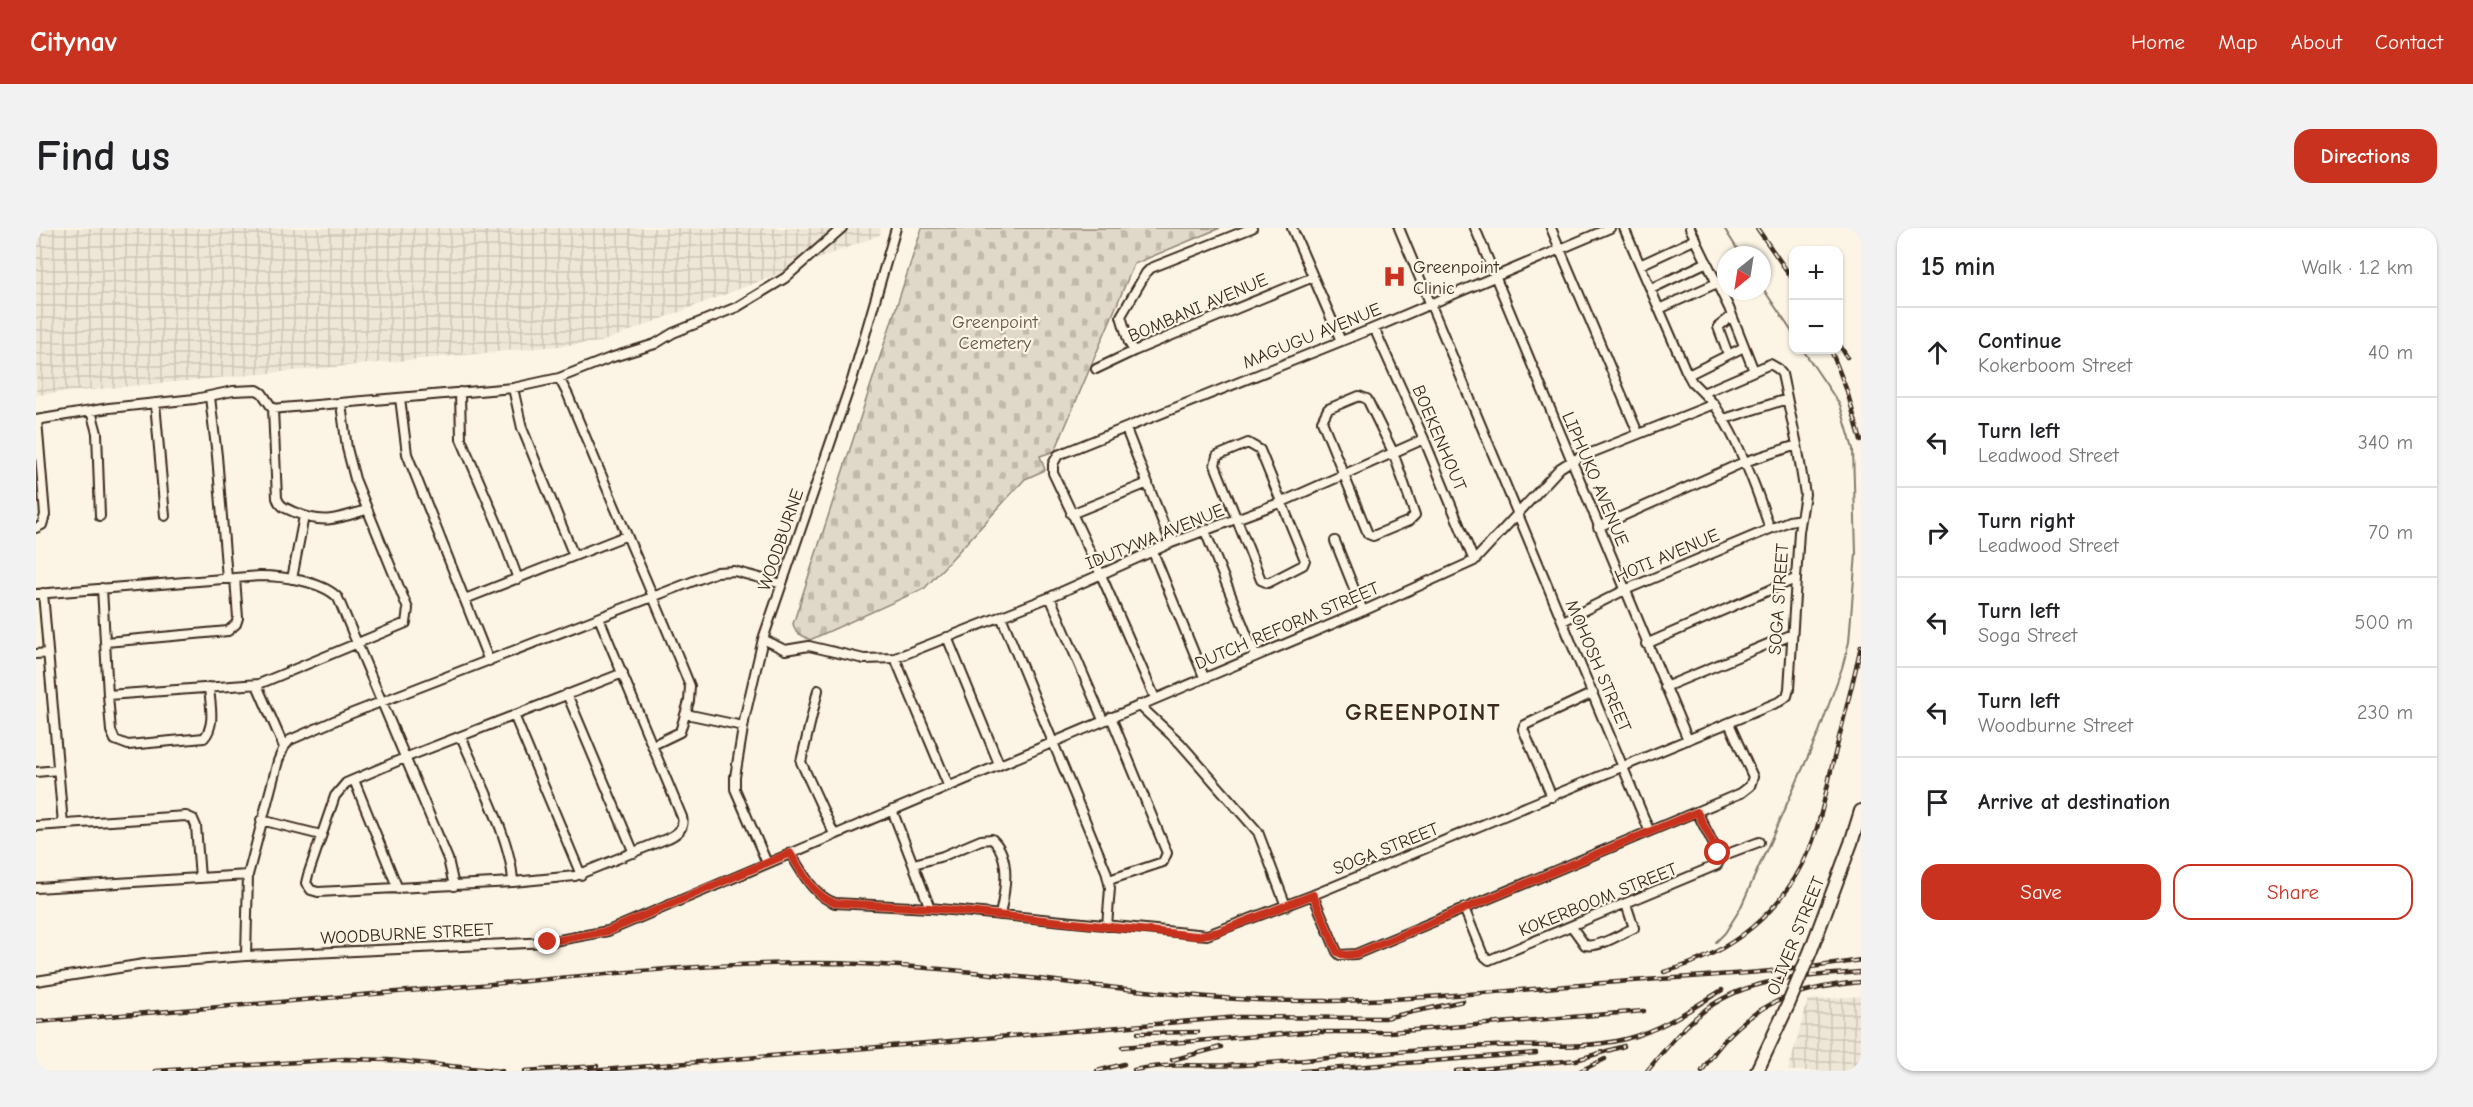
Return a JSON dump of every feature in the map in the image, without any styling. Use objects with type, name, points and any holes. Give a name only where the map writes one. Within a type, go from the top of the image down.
[{"type":"highway","name":"OLIVER STREET","points":[[1757,1071],[1788,1005],[1810,950],[1861,811]]},
{"type":"street","points":[[273,409],[513,388],[559,378],[610,358],[655,344],[673,333],[737,307],[778,283],[842,228]]},
{"type":"street","name":"WOODBURNE","points":[[767,863],[735,789],[743,726],[763,639],[852,380],[896,228]]},
{"type":"street","points":[[1134,351],[1121,320],[1121,312],[1146,273],[1151,268],[1252,228]]},
{"type":"street","points":[[1293,228],[1341,341]]},
{"type":"street","points":[[1400,228],[1518,515]]},
{"type":"street","name":"LIPHUKO AVENUE","points":[[1475,228],[1646,644],[1688,740]]},
{"type":"street","points":[[1551,228],[1638,433]]},
{"type":"street","name":"MAGUGU AVENUE","points":[[1071,514],[1053,473],[1053,464],[1058,455],[1374,328],[1610,228]]},
{"type":"street","points":[[1624,228],[1688,375],[1724,419],[1744,462],[1770,529]]},
{"type":"street","points":[[1659,309],[1717,283],[1690,228]]},
{"type":"street","points":[[1640,265],[1696,239]]},
{"type":"street","points":[[1650,289],[1707,262]]},
{"type":"street","name":"BOMBANI AVENUE","points":[[1096,369],[1313,277]]},
{"type":"street","points":[[1703,393],[1754,371],[1725,300]]},
{"type":"street","points":[[1728,354],[1718,327],[1732,316]]},
{"type":"street","name":"BOEKENHOUT","points":[[1374,328],[1424,439],[1474,561]]},
{"type":"street","points":[[1688,375],[1744,347]]},
{"type":"street","name":"SOGA STREET","points":[[790,853],[814,889],[828,901],[930,908],[1207,935],[1286,906],[1624,768],[1780,701],[1787,696],[1789,689],[1795,579],[1805,494],[1797,445],[1780,371],[1770,364],[1754,371]]},
{"type":"street","points":[[559,378],[690,686],[683,726],[676,736],[653,745]]},
{"type":"street","points":[[513,388],[522,428],[574,556]]},
{"type":"street","points":[[36,528],[42,525],[45,515],[36,420],[210,397],[233,391],[257,390],[262,393],[273,409],[277,498],[282,506],[304,516],[328,521],[366,510]]},
{"type":"street","points":[[460,392],[461,439],[498,525],[518,579]]},
{"type":"street","points":[[1359,396],[1364,397],[1393,452],[1415,515],[1409,521],[1373,536],[1368,534],[1344,475],[1322,421],[1328,409],[1359,396]]},
{"type":"street","points":[[106,642],[228,631],[236,624],[238,618],[231,578],[210,397]]},
{"type":"street","points":[[400,398],[407,454],[489,661]]},
{"type":"street","points":[[1724,419],[1787,399]]},
{"type":"street","points":[[155,403],[165,516]]},
{"type":"street","points":[[108,695],[257,685],[406,623],[408,614],[349,462],[341,404]]},
{"type":"street","name":"DUTCH REFORM STREET","points":[[767,863],[1363,611],[1474,561],[1518,515],[1552,474],[1570,461],[1714,404]]},
{"type":"street","points":[[91,411],[97,433],[100,516]]},
{"type":"street","points":[[1126,429],[1171,543]]},
{"type":"street","name":"IDUTYWA AVENUE","points":[[895,658],[1050,597],[1171,543],[1282,502],[1424,439]]},
{"type":"street","points":[[1244,444],[1253,444],[1260,450],[1282,502],[1305,560],[1303,565],[1271,582],[1261,580],[1237,520],[1214,461],[1217,456],[1244,444]]},
{"type":"street","points":[[1598,527],[1744,462],[1797,445]]},
{"type":"street","points":[[1148,483],[1071,514],[1101,575],[1155,698]]},
{"type":"street","name":"MOHOSH STREET","points":[[1518,515],[1649,830]]},
{"type":"street","points":[[292,579],[304,516]]},
{"type":"street","name":"HOTI AVENUE","points":[[1563,621],[1625,590],[1770,529],[1801,519]]},
{"type":"street","points":[[1205,531],[1256,656]]},
{"type":"street","points":[[465,599],[625,536]]},
{"type":"street","points":[[1335,541],[1363,611]]},
{"type":"street","points":[[1153,552],[1204,677]]},
{"type":"street","points":[[246,956],[248,874],[261,820],[284,747],[295,737],[723,571],[734,571],[782,584]]},
{"type":"street","points":[[63,824],[48,653],[40,594],[231,578],[267,576],[292,579],[321,587],[334,594],[358,643],[407,757],[448,858],[454,886]]},
{"type":"street","points":[[1646,644],[1795,579]]},
{"type":"street","points":[[102,588],[108,695],[114,737],[128,745],[204,738],[210,731],[211,722],[209,687]]},
{"type":"street","points":[[1050,597],[1167,853],[1163,862],[1108,880]]},
{"type":"street","points":[[1001,616],[1108,880],[1110,888],[1107,926]]},
{"type":"street","points":[[599,618],[623,674],[653,745],[683,822],[680,831],[674,836],[581,875],[454,886],[318,892],[311,891],[306,884],[338,791],[346,783],[567,694],[623,674]]},
{"type":"street","points":[[1665,687],[1792,634]]},
{"type":"street","points":[[947,637],[999,764]]},
{"type":"street","points":[[763,639],[785,650],[809,646],[864,659],[895,658],[948,785]]},
{"type":"street","points":[[36,654],[48,653]]},
{"type":"street","points":[[257,685],[284,747]]},
{"type":"street","points":[[818,690],[801,762],[834,834]]},
{"type":"street","points":[[1552,797],[1523,729],[1526,725],[1593,693]]},
{"type":"street","points":[[567,694],[634,853]]},
{"type":"street","points":[[1139,705],[1180,743],[1258,832],[1286,906]]},
{"type":"street","points":[[686,714],[743,726]]},
{"type":"street","points":[[514,715],[581,875]]},
{"type":"street","points":[[1313,895],[1337,952],[1344,955],[1356,954],[1741,793],[1752,782],[1752,773],[1729,723]]},
{"type":"street","points":[[461,736],[511,862],[513,882]]},
{"type":"street","points":[[36,772],[58,770]]},
{"type":"street","points":[[354,780],[398,889]]},
{"type":"street","points":[[892,810],[930,908]]},
{"type":"street","points":[[1697,812],[1719,857]]},
{"type":"street","points":[[36,826],[180,815],[190,818],[196,826],[200,878]]},
{"type":"street","points":[[261,820],[321,835]]},
{"type":"street","points":[[914,864],[943,856],[981,840],[992,839],[997,844],[1007,876],[1000,915]]},
{"type":"street","name":"KOKERBOOM STREET","points":[[1464,908],[1482,955],[1489,960],[1715,867],[1719,863],[1719,857],[1759,842]]},
{"type":"street","name":"WOODBURNE STREET","points":[[36,981],[144,964],[246,956],[548,942],[586,936],[608,931],[767,863]]},
{"type":"street","points":[[36,888],[248,874]]},
{"type":"street","points":[[1572,927],[1585,945],[1601,942],[1634,928],[1626,904]]},
{"type":"shaded area","points":[[36,228],[881,228],[880,235],[601,342],[36,395]]},
{"type":"shaded area","points":[[1861,996],[1861,1071],[1788,1071],[1808,1000]]},
{"type":"green space","name":"Greenpoint Cemetery","points":[[922,228],[1220,228],[1134,264],[1055,451],[1040,456],[1045,470],[1025,479],[925,588],[810,640],[796,632],[793,624]]},
{"type":"waterway","points":[[1724,228],[1735,246]]},
{"type":"waterway","points":[[1771,300],[1789,328]]},
{"type":"waterway","points":[[1716,942],[1725,933],[1740,909],[1819,732],[1849,642],[1856,553],[1853,449],[1840,405],[1806,354]]},
{"type":"railway","points":[[1757,228],[1789,274]]},
{"type":"railway","points":[[1843,350],[1847,357]]},
{"type":"railway","points":[[1833,354],[1847,391],[1861,441]]},
{"type":"railway","points":[[1664,972],[1712,954],[1753,927],[1771,910],[1800,869],[1811,846],[1820,816],[1861,646]]},
{"type":"railway","points":[[36,1022],[636,972],[764,964],[860,964],[914,967],[1183,995],[1283,1001],[1329,1001],[1467,994],[1798,969],[1861,960]]},
{"type":"railway","points":[[1647,1071],[1693,1020],[1718,1001],[1736,992],[1756,985],[1797,977],[1861,972]]},
{"type":"railway","points":[[1702,1071],[1733,1031],[1769,1005],[1812,990],[1861,982]]},
{"type":"railway","points":[[1134,1070],[1175,1065],[1243,1065],[1462,1047],[1576,1046],[1609,1042],[1638,1035],[1663,1025],[1722,990]]},
{"type":"railway","points":[[590,1071],[1239,1017],[1385,1018],[1463,1001]]},
{"type":"railway","points":[[1312,1032],[1390,1032],[1644,1011]]},
{"type":"railway","points":[[1122,1047],[1320,1031]]},
{"type":"railway","points":[[1138,1033],[1198,1032]]},
{"type":"railway","points":[[1456,1071],[1576,1060],[1624,1046]]},
{"type":"railway","points":[[1172,1060],[1221,1047]]},
{"type":"railway","points":[[1302,1071],[1536,1053]]},
{"type":"railway","points":[[155,1071],[345,1059],[388,1060],[502,1071]]},
{"type":"railway","points":[[1580,1071],[1605,1059]]},
{"type":"railway","points":[[1097,1071],[1124,1064]]},
{"type":"railway","points":[[525,1071],[597,1066]]},
{"type":"place","name":"Greenpoint Clinic","points":[[1395,277]]},
{"type":"district","name":"GREENPOINT","points":[[1423,712]]},
{"type":"route","points":[[548,942],[608,931],[790,853],[814,889],[828,901],[835,903],[930,908],[1197,936],[1218,932],[1313,895],[1337,952],[1349,955],[1697,812],[1718,853]]}]
